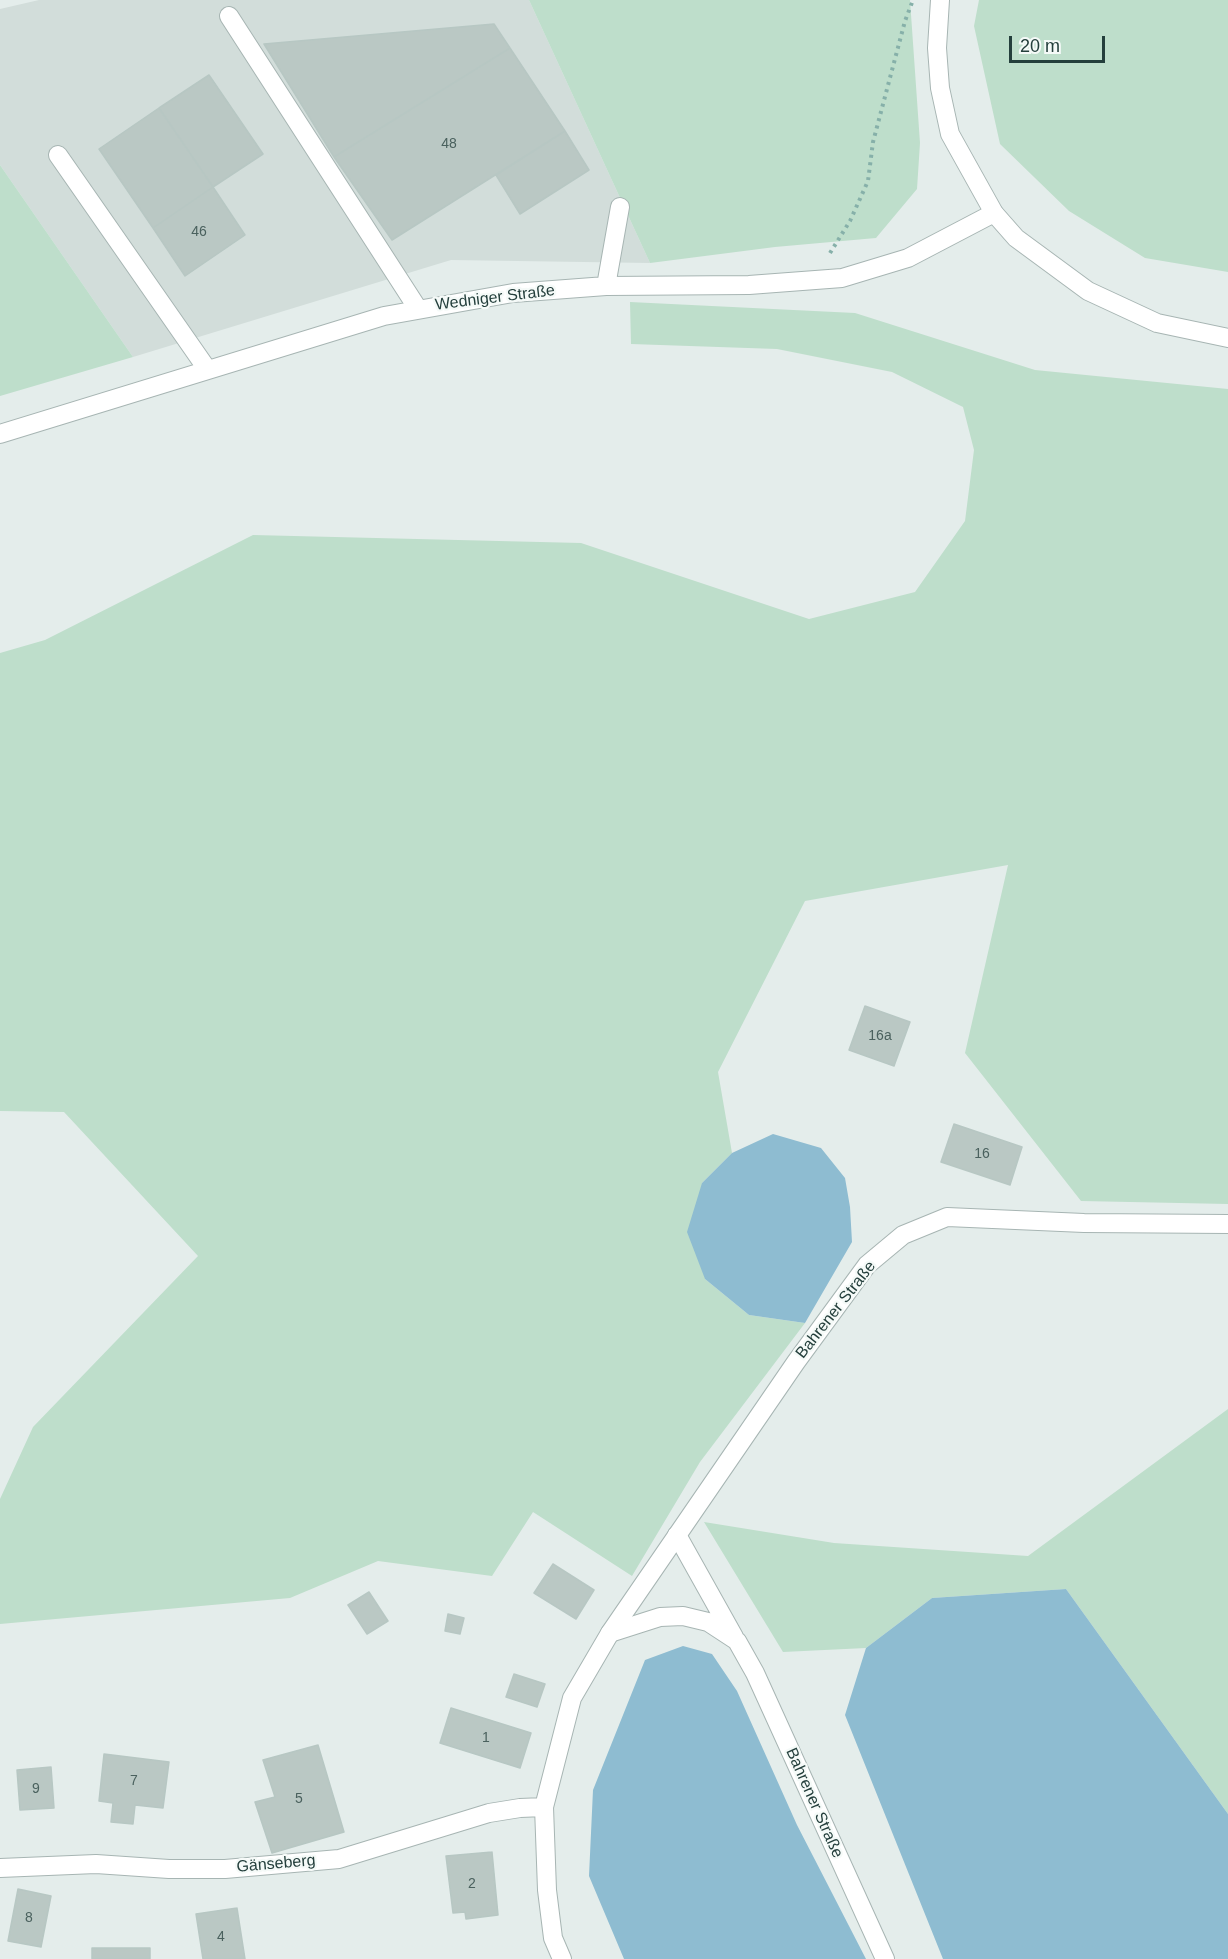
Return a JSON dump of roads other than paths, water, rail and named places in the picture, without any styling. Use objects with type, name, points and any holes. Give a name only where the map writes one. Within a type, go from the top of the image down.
[{"type":"street","points":[[940,0],[938,58],[940,88],[950,134],[994,213],[1016,238],[1088,291],[1157,323],[1228,338]]},
{"type":"street","points":[[230,16],[418,309]]},
{"type":"street","points":[[58,155],[207,369]]},
{"type":"street","points":[[606,286],[620,207]]},
{"type":"street","name":"Wedniger Straße","points":[[0,434],[384,316],[513,293],[606,286],[759,284],[842,278],[908,258],[994,213]]},
{"type":"street","name":"Bahrener Straße","points":[[562,1959],[553,1938],[547,1890],[544,1807],[572,1698],[610,1633],[796,1362],[867,1265],[903,1235],[947,1216],[1084,1223],[1228,1224]]},
{"type":"street","points":[[677,1535],[737,1641]]},
{"type":"street","name":"Bahrener Straße","points":[[610,1633],[660,1617],[683,1616],[708,1622],[737,1641],[756,1673],[885,1959]]},
{"type":"street","name":"Gänseberg","points":[[0,1868],[96,1864],[169,1869],[225,1869],[339,1859],[489,1813],[544,1807]]},
{"type":"water","points":[[773,1134],[821,1148],[845,1178],[850,1207],[852,1242],[805,1323],[749,1315],[705,1279],[687,1232],[702,1183],[732,1153]]},
{"type":"water","points":[[1066,1589],[1228,1814],[1228,1959],[943,1959],[845,1715],[866,1648],[932,1598]]},
{"type":"water","points":[[683,1646],[712,1654],[737,1691],[797,1825],[866,1959],[624,1959],[589,1876],[593,1790],[645,1660]]}]
